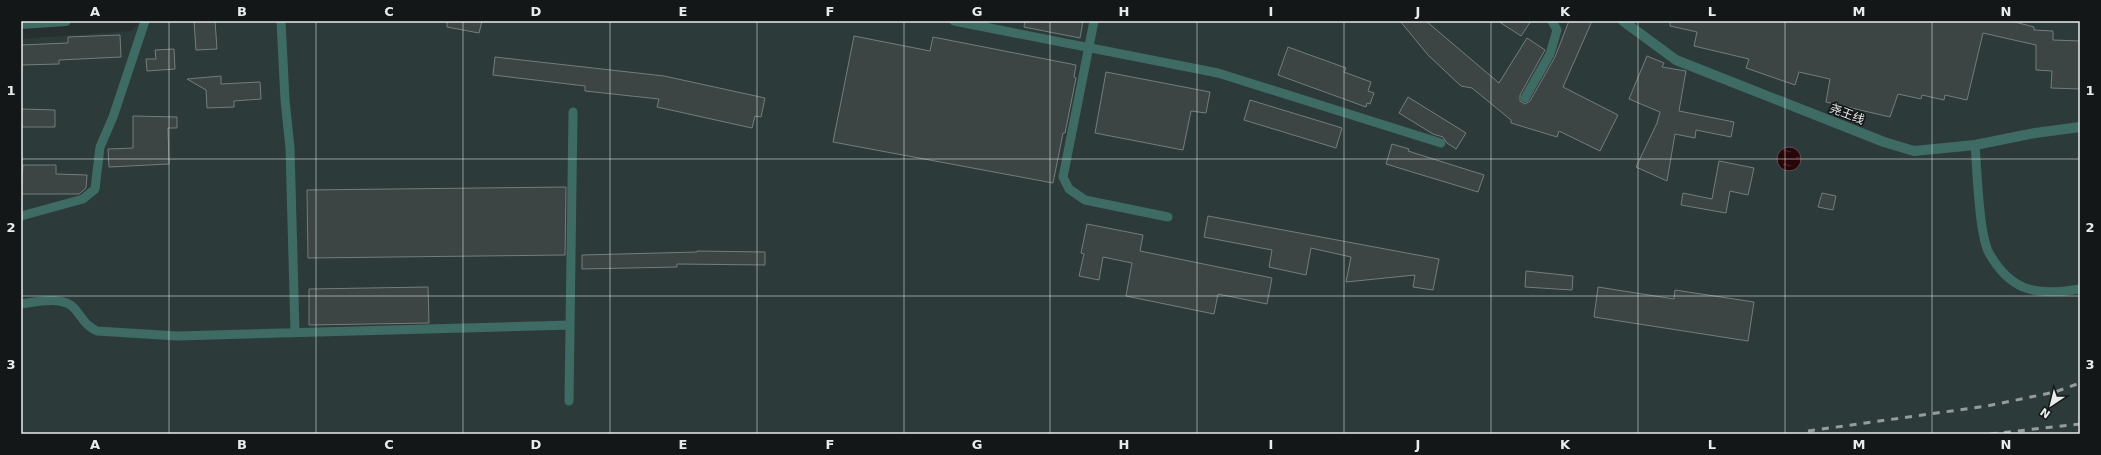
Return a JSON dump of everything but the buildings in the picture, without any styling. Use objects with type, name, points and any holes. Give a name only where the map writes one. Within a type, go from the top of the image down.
[{"type":"street","points":[[21,24],[66,21]]},
{"type":"street","name":"尧王线","points":[[1623,21],[1676,60],[1884,142],[1914,151],[1975,145],[2080,126]]},
{"type":"lane","points":[[21,216],[83,199],[94,189],[100,147],[113,117],[145,21]]},
{"type":"lane","points":[[281,21],[285,100],[290,148],[295,332]]},
{"type":"lane","points":[[954,21],[1218,73],[1441,144]]},
{"type":"lane","points":[[1094,21],[1062,177],[1069,190],[1085,200],[1168,217]]},
{"type":"lane","points":[[1525,98],[1550,54],[1557,30],[1552,21]]},
{"type":"lane","points":[[569,401],[573,112]]},
{"type":"lane","points":[[1975,145],[1982,227],[1988,252],[2006,276],[2024,288],[2058,292],[2080,289]]},
{"type":"lane","points":[[21,304],[46,301],[64,302],[75,308],[88,327],[97,331],[177,336],[570,325]]},
{"type":"shaded area","points":[[140,21],[2080,21],[2080,434],[21,434],[21,39],[132,31]]},
{"type":"water","points":[[1789,147],[1798,150],[1801,159],[1798,168],[1789,171],[1780,168],[1777,159],[1780,150]]},
{"type":"railway","points":[[1808,431],[1987,406],[2055,392],[2080,383]]},
{"type":"railway","points":[[1990,434],[2080,424]]}]
